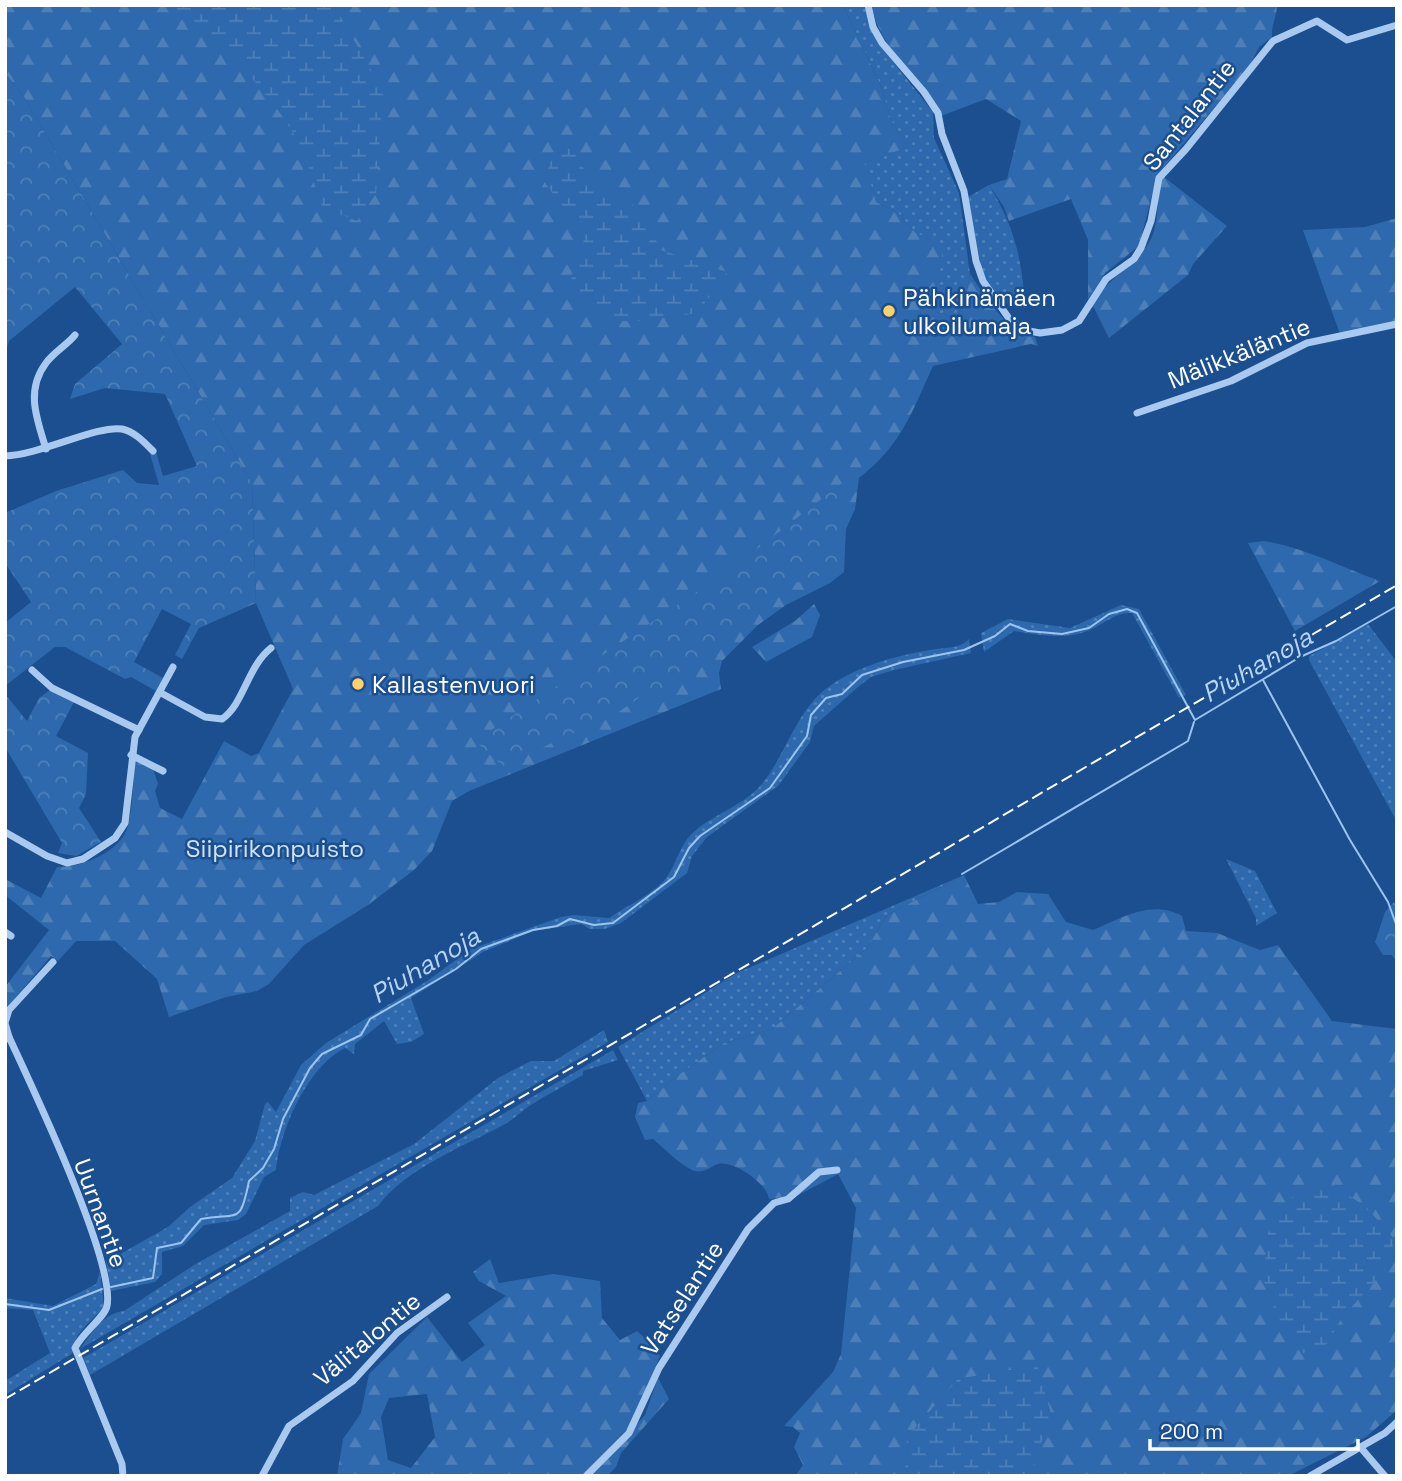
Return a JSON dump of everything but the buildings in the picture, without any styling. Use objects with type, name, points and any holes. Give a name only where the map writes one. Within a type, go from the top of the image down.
[{"type":"street","name":"Santalantie","points":[[868,5],[873,27],[882,43],[924,92],[938,113],[942,134],[964,191],[976,261],[984,281],[1010,320],[1024,330],[1040,333],[1062,330],[1079,321],[1106,279],[1134,258],[1147,237],[1159,178],[1186,149],[1273,41],[1317,21],[1347,40],[1397,26]]},
{"type":"street","name":"Mälikkäläntie","points":[[1137,413],[1231,382],[1307,343],[1397,324]]},
{"type":"street","points":[[46,449],[34,409],[34,390],[45,364],[75,335]]},
{"type":"street","points":[[5,456],[46,449],[113,429],[130,432],[153,451]]},
{"type":"street","points":[[161,693],[205,717],[222,719],[230,711],[256,662],[271,648]]},
{"type":"street","points":[[5,832],[57,860],[72,863],[115,838],[125,823],[131,755],[139,730],[173,667]]},
{"type":"street","points":[[32,670],[52,688],[139,730]]},
{"type":"street","points":[[131,755],[163,771]]},
{"type":"street","points":[[7,1038],[5,1023],[9,1010],[53,962]]},
{"type":"street","name":"Uurnantie","points":[[7,1038],[42,1110],[106,1273],[108,1305],[105,1313],[81,1334],[75,1348],[122,1464],[123,1476]]},
{"type":"street","name":"Vatselantie","points":[[586,1476],[629,1433],[659,1368],[748,1229],[774,1203],[788,1199],[819,1172],[837,1170]]},
{"type":"street","name":"Välitalontie","points":[[262,1476],[289,1426],[353,1381],[397,1334],[447,1297]]},
{"type":"street","points":[[1310,1476],[1361,1448],[1397,1422]]},
{"type":"street","points":[[1361,1448],[1385,1476]]},
{"type":"green space","name":"Siipirikonpuisto","points":[[5,5],[843,5],[881,86],[891,120],[908,147],[865,163],[876,202],[898,213],[915,232],[943,247],[935,312],[957,317],[965,302],[970,274],[997,312],[1014,327],[1035,337],[1038,346],[1031,344],[933,366],[896,440],[859,478],[855,509],[846,529],[844,572],[830,583],[786,605],[758,625],[722,661],[719,673],[721,689],[469,791],[452,801],[432,851],[414,870],[368,905],[304,945],[269,984],[257,991],[226,997],[169,1017],[157,979],[115,941],[76,941],[58,961],[51,956],[5,1010],[5,987],[49,930],[5,895],[5,879],[41,898],[57,867],[77,865],[99,857],[117,844],[128,826],[135,761],[153,769],[158,784],[155,791],[160,808],[182,819],[224,741],[251,756],[259,753],[293,689],[256,603],[252,483],[24,97],[5,73]]},
{"type":"green space","points":[[171,5],[334,5],[383,91],[376,194],[357,221],[322,207],[298,141],[274,105],[223,48]]},
{"type":"green space","points":[[843,5],[865,5],[878,43],[933,112],[934,138],[959,193],[970,274],[965,302],[957,317],[935,312],[942,247],[915,232],[898,213],[876,202],[864,163],[908,147],[891,120],[881,86]]},
{"type":"green space","points":[[872,5],[1277,5],[1272,37],[1259,47],[1249,67],[1157,175],[1139,246],[1105,273],[1088,300],[1088,240],[1071,199],[1009,221],[1004,207],[989,185],[1007,179],[1021,121],[986,99],[941,116],[924,88],[883,36]]},
{"type":"green space","points":[[5,73],[24,97],[252,483],[256,603],[199,628],[182,659],[175,655],[191,624],[162,609],[134,662],[163,678],[156,691],[131,677],[125,679],[65,647],[55,647],[5,686],[5,623],[31,602],[5,563],[5,513],[56,491],[123,470],[137,483],[159,485],[150,454],[156,452],[163,476],[197,466],[165,394],[105,388],[70,399],[75,384],[122,344],[75,287],[9,341],[5,354]]},
{"type":"green space","points":[[570,143],[592,184],[638,208],[661,250],[727,272],[698,313],[642,321],[607,321],[571,280],[588,227],[562,206],[543,180],[554,154]]},
{"type":"green space","points":[[1164,177],[1227,226],[1193,264],[1188,275],[1109,338],[1092,304],[1106,286],[1146,248],[1154,233],[1160,180]]},
{"type":"green space","points":[[989,185],[1013,236],[1024,292],[1002,307],[982,271],[968,197]]},
{"type":"green space","points":[[1397,218],[1397,321],[1340,334],[1303,230],[1365,227]]},
{"type":"green space","points":[[842,483],[843,568],[773,590],[714,646],[693,671],[664,692],[640,697],[620,711],[503,766],[475,741],[735,566]]},
{"type":"green space","points":[[1264,541],[1309,553],[1380,581],[1295,631],[1248,543]]},
{"type":"green space","points":[[814,604],[820,615],[812,637],[766,662],[752,647],[795,621]]},
{"type":"green space","points":[[1121,605],[1139,609],[1186,695],[1179,698],[1132,613],[1116,616],[1083,633],[1073,635],[1053,636],[1014,631],[984,652],[981,633],[1008,619],[1070,628]]},
{"type":"green space","points":[[1368,624],[1397,662],[1397,822],[1309,660],[1309,656]]},
{"type":"green space","points":[[969,639],[971,653],[894,670],[871,677],[858,687],[814,726],[810,742],[778,786],[707,837],[692,856],[687,873],[621,923],[605,929],[590,929],[581,924],[533,931],[483,952],[411,998],[424,1034],[411,1042],[397,1044],[384,1021],[355,1044],[354,1054],[345,1048],[332,1057],[319,1069],[298,1101],[283,1137],[276,1170],[264,1177],[246,1214],[238,1220],[204,1225],[183,1246],[162,1252],[162,1274],[155,1282],[111,1291],[106,1262],[168,1227],[190,1207],[232,1178],[255,1141],[265,1104],[268,1102],[276,1112],[301,1065],[326,1043],[427,981],[471,949],[561,917],[574,915],[609,918],[643,897],[667,877],[690,836],[704,824],[747,798],[761,785],[804,713],[822,692],[846,676],[873,664],[916,653],[956,647]]},
{"type":"green space","points":[[50,690],[74,702],[56,736],[88,753],[86,794],[79,808],[101,842],[76,856],[58,853],[62,843],[5,747],[5,694],[27,721],[39,698]]},
{"type":"green space","points":[[1226,859],[1255,871],[1277,913],[1256,926],[1256,918]]},
{"type":"green space","points":[[964,875],[887,915],[867,948],[772,1029],[724,1043],[647,1101],[618,1047],[737,973]]},
{"type":"green space","points":[[964,875],[978,904],[999,902],[1017,892],[1048,894],[1066,922],[1093,930],[1137,912],[1159,909],[1182,916],[1186,931],[1217,933],[1260,950],[1278,945],[1332,1021],[1397,1029],[1397,1410],[1366,1437],[1288,1476],[795,1476],[803,1465],[794,1447],[800,1433],[793,1427],[784,1426],[833,1372],[841,1354],[856,1208],[838,1174],[795,1197],[769,1199],[762,1186],[740,1169],[718,1164],[703,1171],[692,1170],[653,1139],[645,1140],[635,1117],[638,1103],[647,1101],[724,1043],[772,1029],[867,948],[887,915]]},
{"type":"green space","points":[[1394,902],[1397,909],[1397,963],[1392,955],[1383,955],[1375,942],[1385,912]]},
{"type":"green space","points":[[604,1030],[608,1042],[80,1349],[110,1316],[124,1311],[194,1265],[290,1211],[290,1198],[303,1192],[314,1195],[414,1144],[498,1078],[531,1061],[554,1061]]},
{"type":"green space","points":[[613,1050],[618,1060],[583,1071],[583,1075],[528,1107],[509,1122],[420,1169],[390,1192],[378,1206],[90,1375],[83,1358]]},
{"type":"green space","points":[[1331,1183],[1367,1208],[1394,1239],[1389,1265],[1341,1319],[1327,1344],[1302,1354],[1282,1325],[1263,1279],[1268,1233],[1292,1197]]},
{"type":"green space","points":[[490,1259],[499,1283],[553,1274],[600,1281],[602,1318],[620,1340],[637,1331],[656,1348],[660,1356],[630,1426],[581,1476],[337,1476],[343,1439],[361,1413],[369,1374],[427,1317],[462,1362],[485,1345],[468,1323],[506,1296],[479,1281],[473,1272]],"holes":[[[427,1394],[435,1437],[411,1468],[388,1460],[381,1417],[389,1398]]]},
{"type":"green space","points":[[100,1271],[104,1307],[79,1334],[73,1353],[5,1395],[5,1381],[50,1353],[33,1310],[5,1308],[5,1298],[53,1306],[96,1284]]},
{"type":"green space","points":[[1037,1365],[1051,1414],[1030,1476],[905,1476],[907,1437],[958,1379]]},
{"type":"green space","points":[[658,1378],[669,1399],[621,1453],[616,1467],[607,1476],[590,1476],[645,1415]]},
{"type":"waterway","name":"Piuhanoja","points":[[111,1287],[153,1278],[157,1248],[181,1243],[201,1219],[231,1216],[240,1211],[249,1181],[263,1168],[274,1149],[283,1119],[310,1068],[322,1054],[361,1035],[370,1019],[456,969],[481,949],[533,930],[557,926],[570,919],[594,925],[613,923],[674,877],[689,848],[700,836],[770,788],[807,736],[811,715],[826,698],[842,694],[862,675],[903,662],[964,650],[995,636],[1010,624],[1028,631],[1062,634],[1089,628],[1109,614],[1127,609],[1137,613],[1195,720],[1300,657],[1336,641],[1397,606]]},
{"type":"waterway","points":[[1263,680],[1350,840],[1388,902],[1397,927]]},
{"type":"waterway","points":[[962,874],[1188,741],[1194,722]]},
{"type":"waterway","name":"Piuhanoja","points":[[5,1304],[49,1310],[102,1289]]},
{"type":"railway","points":[[5,1399],[1397,585]]},
{"type":"place","name":"Pähkinämäen ulkoilumaja","points":[[889,311]]},
{"type":"place","name":"Kallastenvuori","points":[[358,684]]}]
